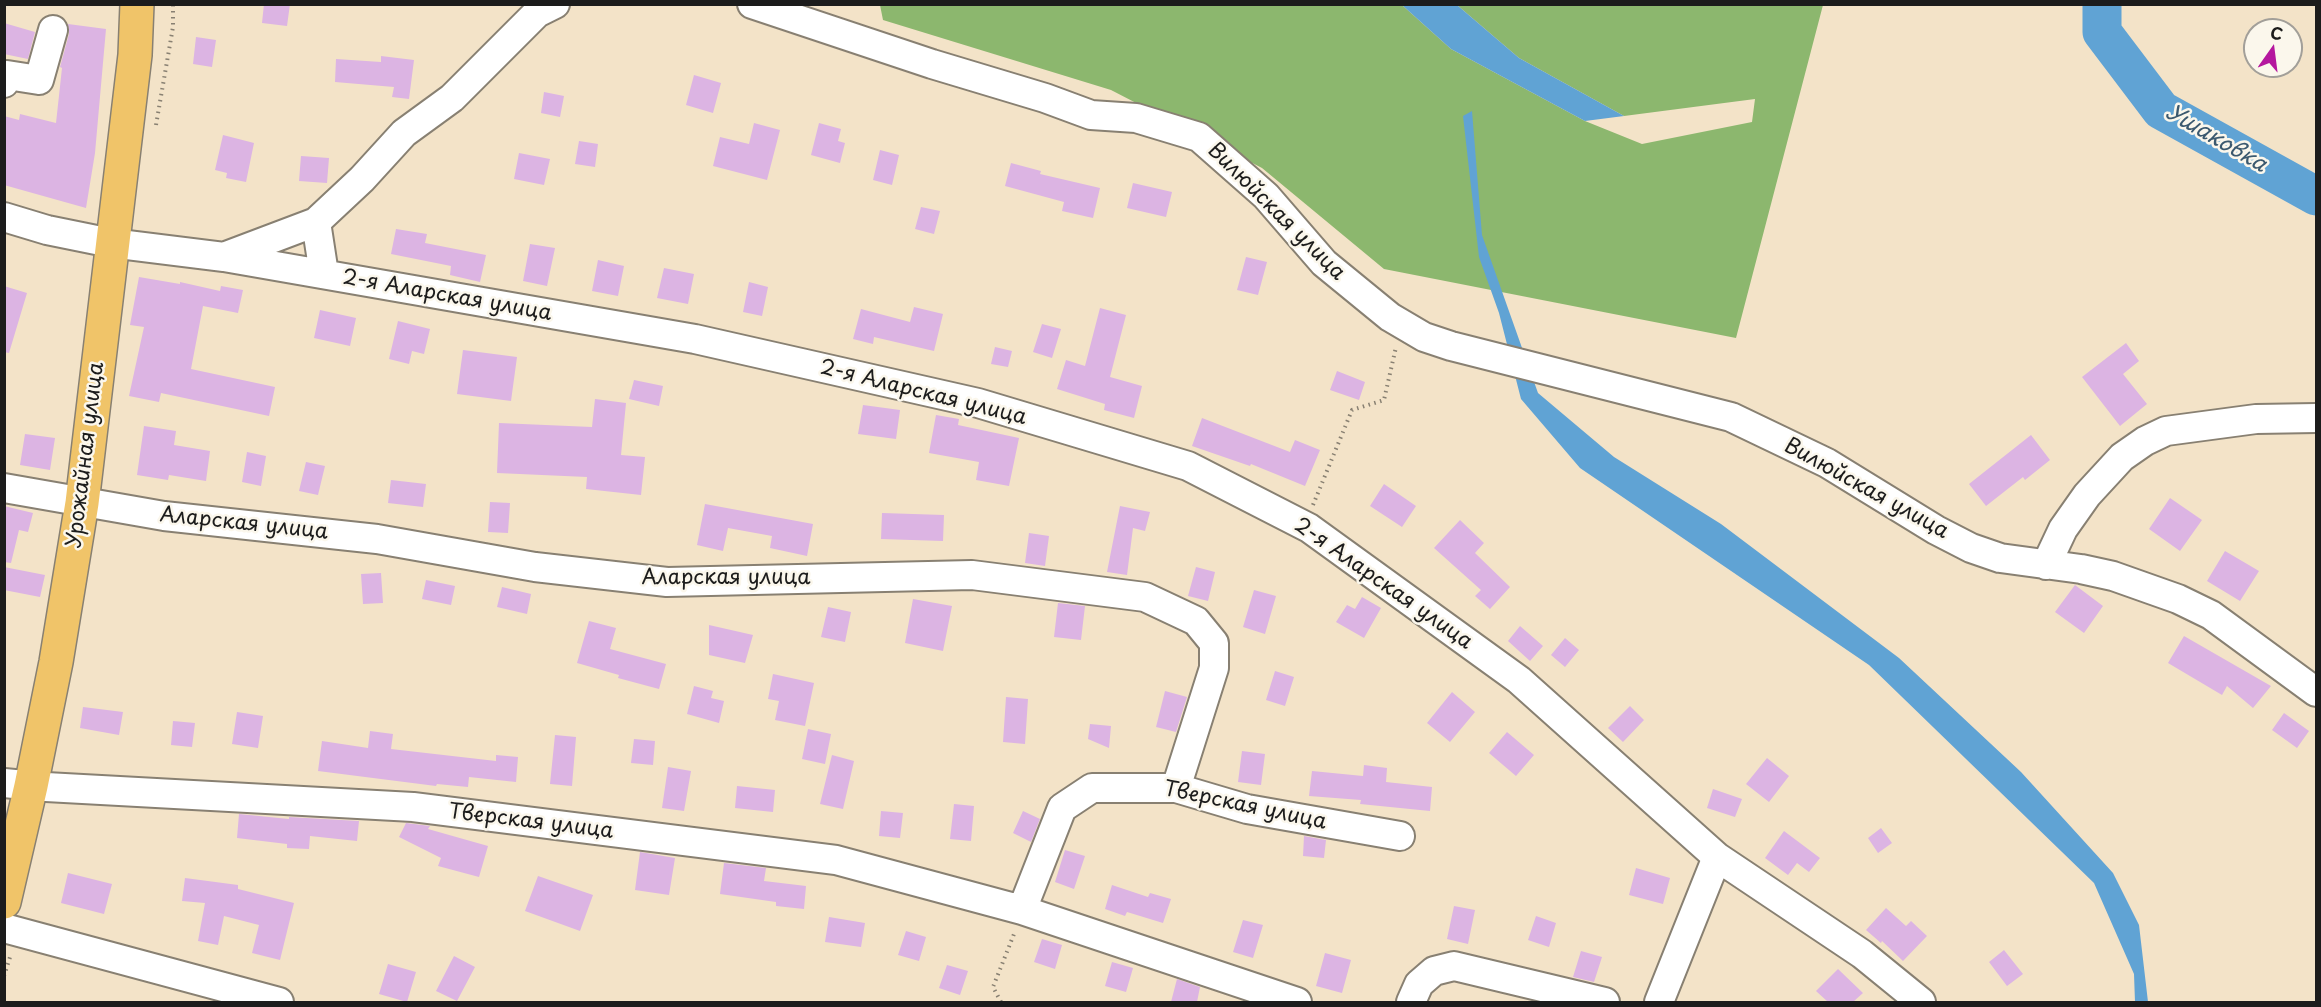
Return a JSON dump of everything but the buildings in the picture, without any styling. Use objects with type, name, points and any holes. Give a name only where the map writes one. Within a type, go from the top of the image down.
[{"type":"main road","name":"Урожайная улица","points":[[4,902],[18,784],[56,662],[82,503],[135,55],[137,4]]},
{"type":"street","name":"Вилюйская улица","points":[[752,4],[932,64],[1045,98],[1091,115],[1136,118],[1199,136],[1266,196],[1324,263],[1390,316],[1424,337],[1451,346],[1731,417],[1827,463],[1936,530],[1971,548],[2000,558],[2114,576],[2178,599],[2211,615],[2316,692]]},
{"type":"street","points":[[224,257],[316,222],[362,179],[404,133],[452,98],[538,8]]},
{"type":"street","points":[[4,83],[7,75],[39,80],[53,30]]},
{"type":"street","name":"2-я Аларская улица","points":[[4,217],[47,230],[111,243],[224,257],[695,339],[978,403],[1188,466],[1304,525],[1519,680],[1717,857],[1862,954],[1921,1002]]},
{"type":"street","points":[[316,222],[324,274]]},
{"type":"street","points":[[2046,565],[2063,529],[2087,495],[2122,457],[2145,441],[2166,431],[2222,423],[2256,419],[2316,418]]},
{"type":"street","name":"Аларская улица","points":[[4,488],[164,516],[377,539],[535,567],[667,582],[972,575],[1145,597],[1196,621],[1214,643],[1214,668],[1176,788]]},
{"type":"street","name":"Тверская улица","points":[[18,784],[413,807],[836,860],[1022,910],[1296,1002]]},
{"type":"street","name":"Тверская улица","points":[[1022,910],[1062,808],[1092,788],[1176,788],[1247,809],[1400,836]]},
{"type":"street","points":[[1659,1002],[1717,857]]},
{"type":"street","points":[[4,928],[279,1002]]},
{"type":"street","points":[[1411,1002],[1419,984],[1434,971],[1454,966],[1605,1002]]},
{"type":"path","points":[[173,4],[173,27]]},
{"type":"path","points":[[1304,525],[1352,410],[1384,400],[1401,323]]},
{"type":"path","points":[[1001,1002],[993,987],[1022,910]]},
{"type":"green space","points":[[880,5],[1402,5],[1451,49],[1585,121],[1642,144],[1752,122],[1755,99],[1624,116],[1519,58],[1457,5],[1823,5],[1736,338],[1384,269],[1262,168],[1111,90],[883,20]]},
{"type":"water","points":[[1402,5],[1457,5],[1519,58],[1624,116],[1585,121],[1451,49]]},
{"type":"water","points":[[1472,111],[1482,235],[1538,393],[1614,457],[1721,524],[1899,658],[2021,772],[2113,873],[2139,925],[2148,1002],[2135,1002],[2134,974],[2094,883],[1869,665],[1580,468],[1521,399],[1499,313],[1479,257],[1463,116]]},
{"type":"waterway","name":"Ушаковка","points":[[2102,4],[2102,32],[2161,110],[2316,196]]}]
